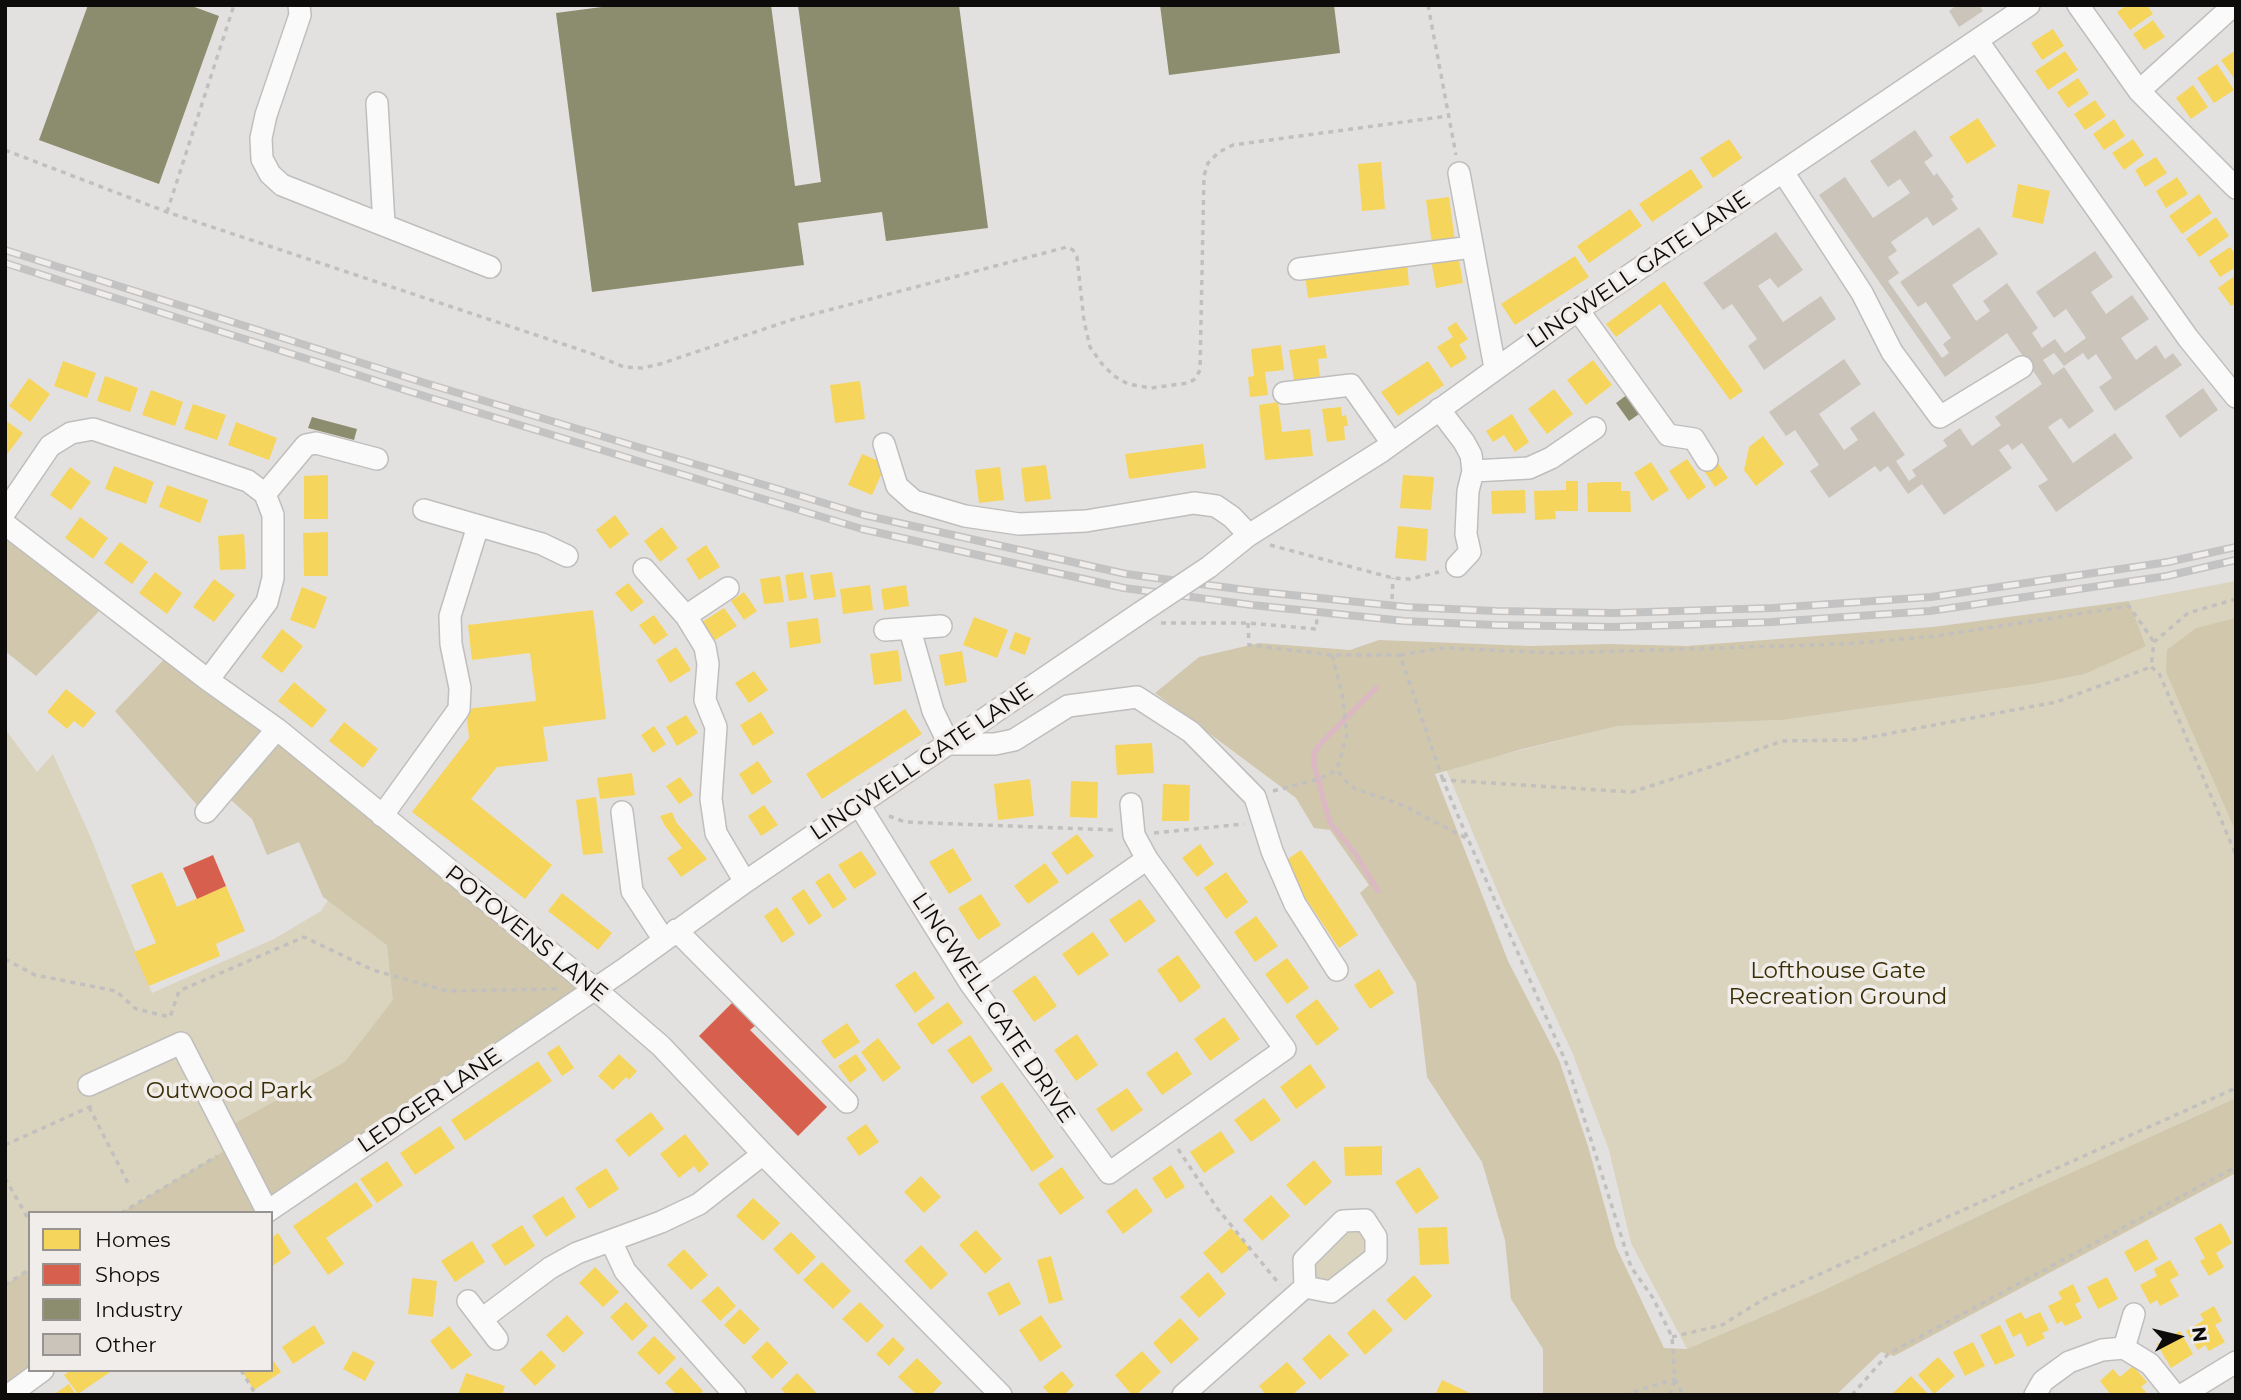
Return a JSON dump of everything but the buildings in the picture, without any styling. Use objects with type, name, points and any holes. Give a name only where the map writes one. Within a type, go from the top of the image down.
[{"type":"street","points":[[299,5],[300,15],[266,115],[261,138],[262,159],[270,174],[282,185],[490,267]]},
{"type":"street","name":"LINGWELL GATE LANE","points":[[595,989],[745,882],[1209,567],[1249,535],[1392,443],[1578,310],[2028,5]]},
{"type":"street","points":[[2078,5],[2139,90],[2236,188]]},
{"type":"street","points":[[2139,90],[2233,10]]},
{"type":"street","points":[[1977,40],[2188,338],[2236,397]]},
{"type":"street","points":[[377,103],[384,224]]},
{"type":"street","points":[[1783,172],[1862,293],[1892,352],[1940,417],[2022,367]]},
{"type":"street","points":[[1459,173],[1495,368]]},
{"type":"street","points":[[1298,269],[1472,247]]},
{"type":"street","points":[[1578,310],[1668,435],[1701,434],[1707,460]]},
{"type":"street","points":[[1284,393],[1351,385],[1392,443]]},
{"type":"street","points":[[1439,409],[1464,442],[1471,455],[1473,471],[1468,491],[1466,534],[1470,552],[1457,566]]},
{"type":"street","points":[[1473,471],[1529,468],[1550,458],[1595,428]]},
{"type":"street","points":[[5,512],[50,446],[71,433],[93,429],[248,481],[265,494],[273,515],[273,578],[267,602],[208,680]]},
{"type":"street","points":[[265,494],[306,446],[316,443],[377,459]]},
{"type":"street","points":[[884,444],[897,486],[914,501],[965,516],[1019,524],[1086,521],[1194,503],[1216,506],[1232,517],[1249,535]]},
{"type":"street","points":[[424,510],[542,544],[567,556]]},
{"type":"street","name":"POTOVENS LANE","points":[[5,524],[208,680],[277,729],[661,1046],[763,1154],[1002,1395]]},
{"type":"street","points":[[383,816],[459,709],[460,688],[450,616],[478,526]]},
{"type":"street","points":[[644,569],[686,615],[705,646],[708,664],[705,699],[716,727],[711,799],[716,833],[745,882]]},
{"type":"street","points":[[686,615],[728,588]]},
{"type":"street","points":[[885,630],[941,626]]},
{"type":"street","points":[[911,630],[933,711],[949,744],[995,744],[1014,740],[1068,706],[1137,697],[1191,732],[1255,797],[1272,851],[1295,904],[1337,970]]},
{"type":"street","points":[[206,812],[277,729]]},
{"type":"street","name":"LINGWELL GATE DRIVE","points":[[859,804],[970,982],[1109,1173],[1167,1133]]},
{"type":"street","points":[[1131,804],[1133,831],[1147,859],[1285,1049],[1167,1133]]},
{"type":"street","points":[[622,812],[632,891],[670,935],[847,1102]]},
{"type":"street","points":[[970,982],[1147,859]]},
{"type":"street","name":"LEDGER LANE","points":[[267,1211],[595,989]]},
{"type":"street","points":[[89,1085],[181,1043],[266,1211]]},
{"type":"street","points":[[482,1319],[550,1268],[577,1253],[661,1222],[699,1204],[763,1154]]},
{"type":"street","points":[[611,1241],[625,1271],[731,1393]]},
{"type":"street","points":[[1183,1395],[1298,1293]]},
{"type":"street","points":[[468,1301],[497,1339]]},
{"type":"street","points":[[2124,1348],[2134,1314]]},
{"type":"street","points":[[2035,1395],[2043,1381],[2070,1362],[2102,1350],[2124,1348],[2150,1364],[2175,1395]]},
{"type":"street","points":[[2182,1395],[2236,1362]]},
{"type":"street","points":[[9,1395],[40,1372]]},
{"type":"path","points":[[167,212],[234,5]]},
{"type":"path","points":[[1428,5],[1459,173]]},
{"type":"path","points":[[5,150],[167,212],[593,354],[624,367],[642,368],[660,364],[791,320],[1067,247],[1073,250],[1077,257],[1084,321],[1090,347],[1102,365],[1114,376],[1128,384],[1151,388],[1188,383],[1195,379],[1200,370],[1204,176],[1208,163],[1219,152],[1233,145],[1448,116]]},
{"type":"path","points":[[1249,535],[1267,545],[1393,578],[1424,577],[1457,566]]},
{"type":"path","points":[[1392,599],[1393,578]]},
{"type":"path","points":[[2154,642],[2188,613],[2236,599]]},
{"type":"path","points":[[1248,623],[1249,645],[1332,655],[1400,655],[1443,648],[1556,653],[1844,644],[1936,636],[2129,606],[2154,642],[2151,667]]},
{"type":"path","points":[[1194,622],[1316,629],[1317,618]]},
{"type":"path","points":[[859,804],[905,821],[1155,833],[1251,823],[1255,797],[1319,779],[1337,770],[1347,735],[1342,693],[1332,655]]},
{"type":"path","points":[[1400,655],[1443,780],[1568,1067],[1631,1267],[1653,1298],[1672,1337],[1675,1379],[1670,1395]]},
{"type":"path","points":[[1443,780],[1632,792],[1782,741],[1855,740],[2056,702],[2151,667]]},
{"type":"path","points":[[2151,667],[2159,673],[2236,855]]},
{"type":"path","points":[[1337,770],[1349,785],[1356,789],[1400,804],[1468,839]]},
{"type":"path","points":[[5,960],[35,975],[116,990],[136,1009],[170,1017],[179,991],[304,937],[373,970],[447,991],[595,989]]},
{"type":"path","points":[[1672,1337],[1722,1325],[1764,1299],[2236,1088]]},
{"type":"path","points":[[89,1107],[129,1185]]},
{"type":"path","points":[[1167,1133],[1217,1208],[1298,1293]]},
{"type":"path","points":[[124,1211],[234,1146]]},
{"type":"path","points":[[1852,1395],[1888,1354],[2236,1167]]},
{"type":"path","points":[[5,1178],[28,1218]]},
{"type":"path","points":[[5,1285],[28,1270]]},
{"type":"path","points":[[242,1372],[256,1395]]},
{"type":"path","points":[[1624,1395],[1675,1379]]},
{"type":"path","points":[[1675,1379],[1683,1395]]},
{"type":"green space","name":"Lofthouse Gate Recreation Ground","points":[[2236,581],[2236,1098],[2035,1189],[1822,1291],[1687,1349],[1631,1243],[1609,1150],[1572,1052],[1502,902],[1446,769],[1618,726],[1783,720],[2034,684],[2085,674],[2146,645],[2129,601]]},
{"type":"green space","name":"Outwood Park","points":[[5,729],[37,772],[53,754],[91,838],[152,993],[274,939],[321,911],[382,816],[543,948],[267,1211],[28,1211],[28,1372],[5,1395]]},
{"type":"green space","points":[[1365,1220],[1376,1257],[1331,1292],[1305,1287],[1304,1260],[1343,1221]]},
{"type":"shaded area","points":[[5,524],[108,602],[36,676],[5,651]]},
{"type":"shaded area","points":[[2129,601],[2146,646],[2085,674],[2034,684],[1783,720],[1618,726],[1435,774],[1508,961],[1559,1060],[1588,1146],[1616,1247],[1664,1348],[1687,1349],[1822,1291],[2035,1189],[2236,1098],[2236,1173],[1894,1356],[1881,1352],[1836,1395],[1543,1395],[1543,1349],[1511,1299],[1505,1240],[1482,1162],[1427,1077],[1416,983],[1360,893],[1369,885],[1330,830],[1314,828],[1296,798],[1155,693],[1199,657],[1259,643],[1350,650],[1379,640],[1530,646],[1687,646],[1933,627]]},
{"type":"shaded area","points":[[2236,618],[2236,832],[2166,672],[2167,650],[2196,628]]},
{"type":"shaded area","points":[[172,651],[595,989],[268,1211],[124,1211],[233,1146],[234,1124],[345,1062],[393,1000],[387,945],[323,897],[299,842],[267,855],[252,819],[223,793],[197,805],[115,711]]},
{"type":"shaded area","points":[[28,1270],[28,1372],[5,1395],[5,1285]]},
{"type":"waterway","points":[[1376,688],[1323,741],[1314,753],[1314,765],[1330,823],[1355,853],[1378,891]]},
{"type":"railway","points":[[5,250],[425,383],[864,515],[1126,574],[1253,591],[1406,607],[1496,611],[1615,613],[1773,608],[1931,597],[2168,562],[2236,547]]},
{"type":"railway","points":[[5,263],[424,396],[862,529],[1124,588],[1404,621],[1614,627],[1772,622],[1930,611],[2167,576],[2236,560]]}]
